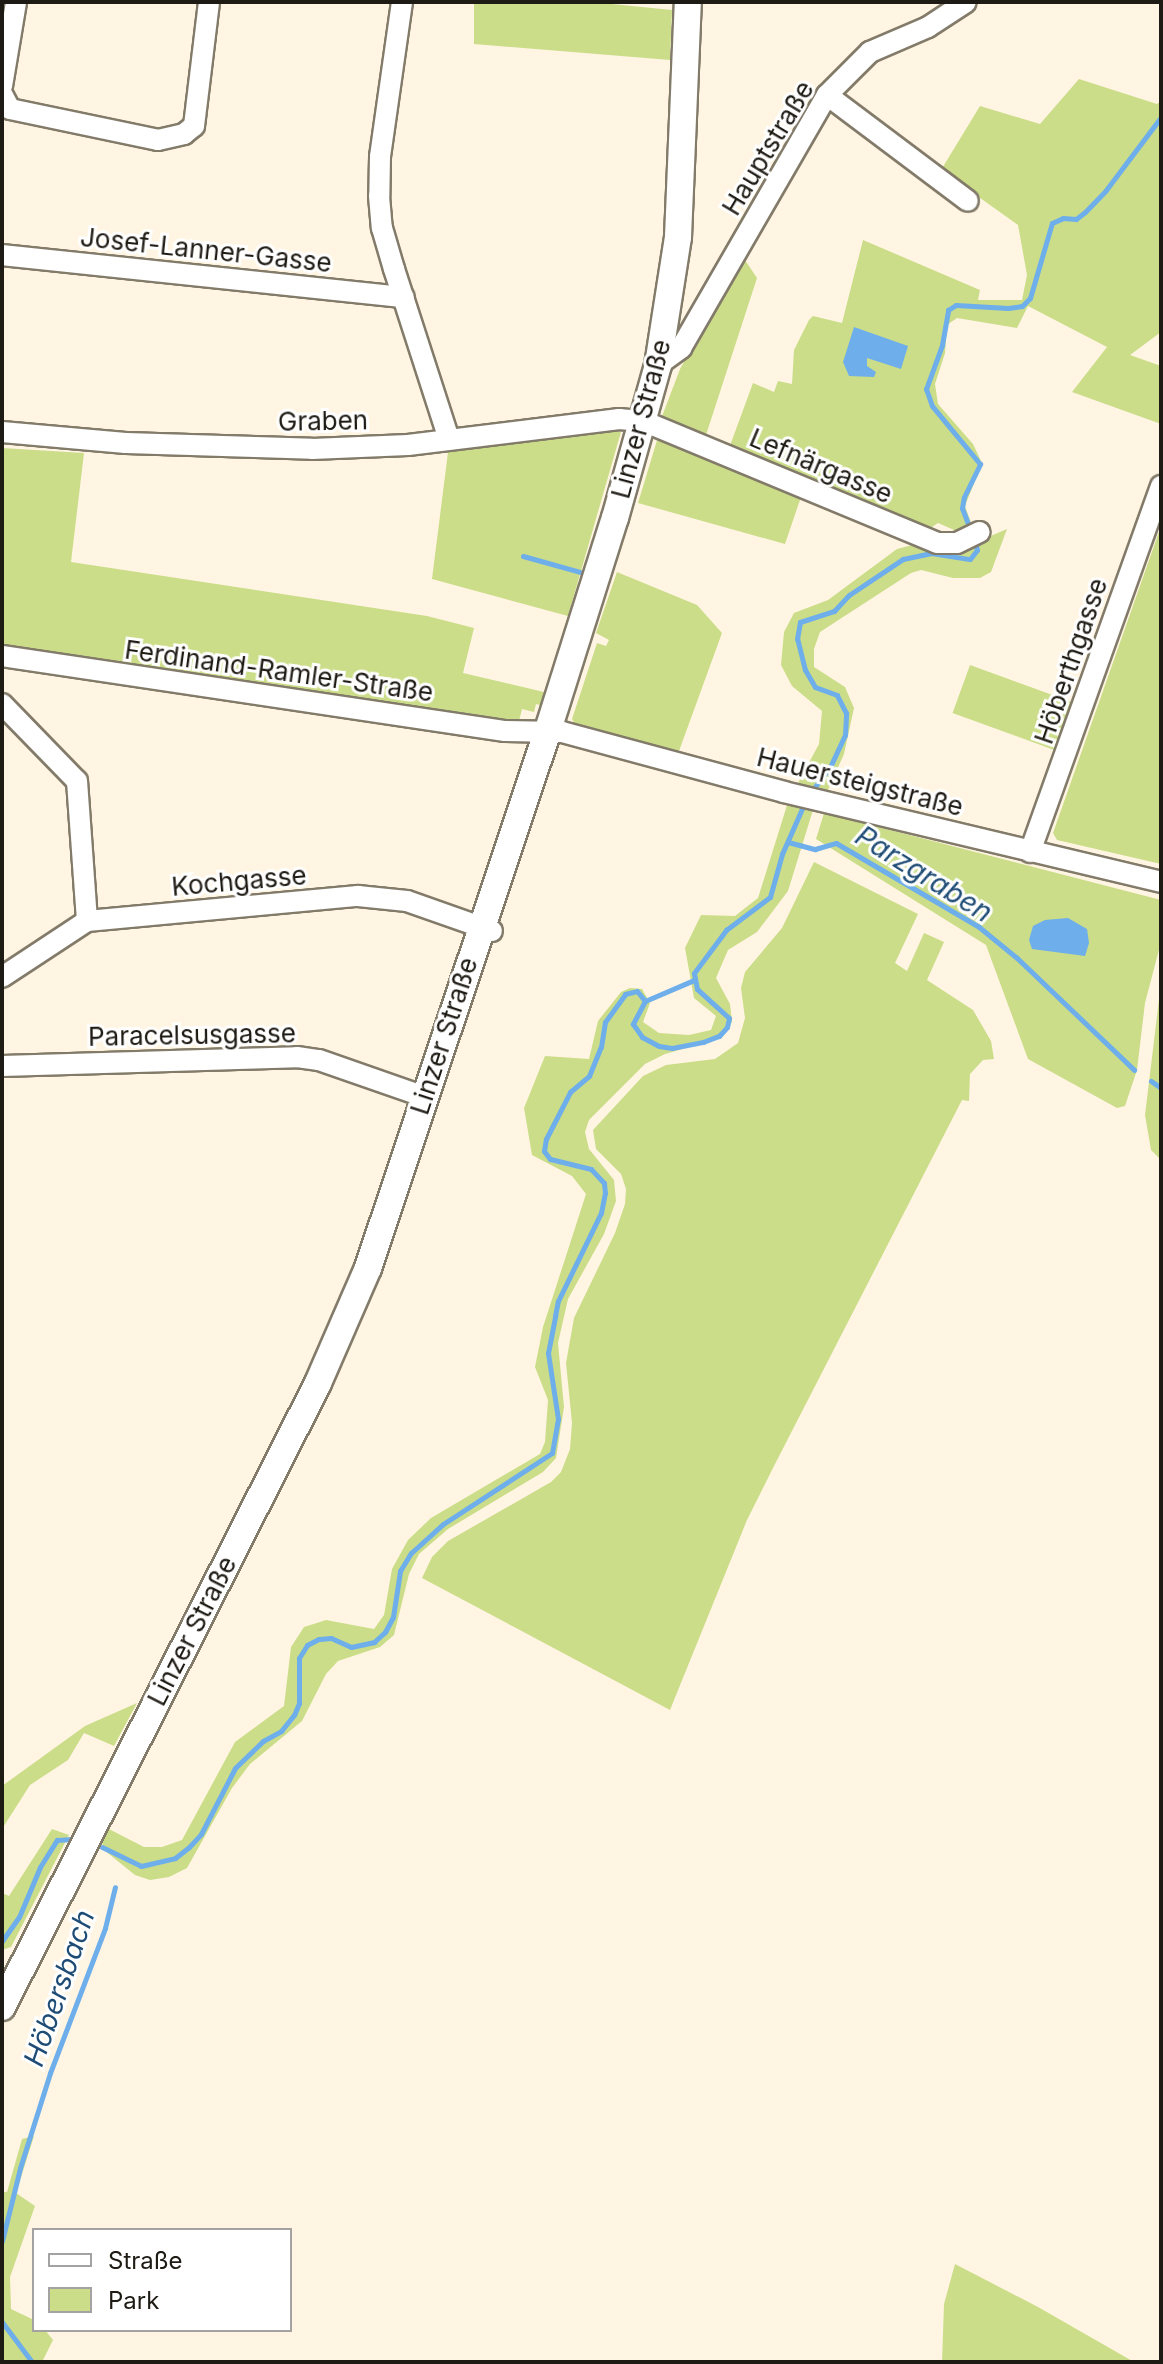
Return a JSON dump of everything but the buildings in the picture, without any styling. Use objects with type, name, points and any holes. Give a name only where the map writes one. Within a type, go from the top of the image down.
[{"type":"main road","name":"Linzer Straße","points":[[2,2007],[339,1337],[368,1268],[486,928],[658,365],[678,237],[688,2]]},
{"type":"street","points":[[2,86],[16,2]]},
{"type":"street","points":[[2,94],[10,109],[171,140],[194,126],[209,2]]},
{"type":"street","points":[[402,2],[380,157],[382,228],[449,439]]},
{"type":"street","name":"Hauptstraße","points":[[658,365],[681,348],[827,95],[870,52],[928,27],[966,2]]},
{"type":"street","points":[[827,95],[968,201]]},
{"type":"street","name":"Josef-Lanner-Gasse","points":[[2,255],[404,297]]},
{"type":"street","name":"Graben","points":[[2,432],[126,443],[312,449],[408,445],[619,419],[643,421]]},
{"type":"street","name":"Lefnärgasse","points":[[643,421],[937,543],[973,536]]},
{"type":"street","name":"Höberthgasse","points":[[1030,852],[1161,486]]},
{"type":"street","name":"Ferdinand-Ramler-Straße","points":[[2,656],[505,731],[548,730]]},
{"type":"street","points":[[2,704],[77,781],[87,921]]},
{"type":"street","name":"Hauersteigstraße","points":[[548,730],[784,792],[1161,882]]},
{"type":"street","name":"Kochgasse","points":[[2,977],[87,921],[358,896],[407,901],[486,928]]},
{"type":"street","name":"Paracelsusgasse","points":[[2,1066],[297,1057],[319,1060],[425,1097]]},
{"type":"green space","points":[[474,2],[592,2],[672,10],[670,60],[474,44]]},
{"type":"green space","points":[[1079,79],[1157,104],[1161,101],[1161,332],[1130,355],[1161,366],[1161,424],[1072,392],[1107,347],[1028,306],[1017,328],[957,318],[947,325],[945,353],[935,384],[938,404],[973,444],[982,463],[965,506],[973,528],[961,533],[938,523],[923,533],[728,451],[753,383],[774,392],[778,381],[792,384],[794,350],[809,320],[813,316],[842,323],[863,240],[980,290],[978,300],[1022,300],[1027,275],[1018,225],[941,170],[980,106],[1040,124]]},
{"type":"green space","points":[[743,257],[757,278],[706,435],[661,419],[680,369]]},
{"type":"green space","points":[[588,431],[621,432],[568,616],[432,579],[448,452]]},
{"type":"green space","points":[[658,437],[801,497],[785,544],[638,503]]},
{"type":"green space","points":[[2,448],[84,453],[71,562],[427,616],[474,628],[463,673],[544,692],[540,705],[536,704],[534,712],[522,709],[519,721],[2,645]]},
{"type":"green space","points":[[1161,526],[1161,864],[1057,840],[1053,833]]},
{"type":"green space","points":[[1007,529],[991,572],[980,578],[953,578],[921,570],[911,573],[820,632],[814,649],[814,667],[845,687],[854,708],[844,754],[828,790],[798,783],[819,744],[822,711],[792,686],[781,665],[784,632],[794,613],[828,600],[897,549],[916,544],[979,541]]},
{"type":"green space","points":[[617,572],[697,605],[722,633],[679,751],[575,724],[572,719],[597,643],[606,646],[609,640],[596,633]]},
{"type":"green space","points":[[970,665],[1072,702],[1055,750],[953,713]]},
{"type":"green space","points":[[788,802],[813,810],[788,891],[757,932],[728,950],[716,978],[730,1004],[732,1022],[721,1038],[665,1054],[645,1064],[589,1120],[585,1132],[589,1149],[614,1180],[616,1201],[604,1234],[568,1299],[558,1343],[564,1407],[556,1458],[543,1472],[448,1529],[419,1554],[409,1574],[394,1635],[380,1647],[338,1661],[326,1674],[302,1721],[250,1764],[232,1788],[187,1868],[169,1877],[150,1880],[135,1875],[104,1850],[102,1842],[107,1828],[144,1847],[162,1847],[182,1840],[235,1742],[284,1706],[291,1647],[304,1627],[326,1620],[374,1629],[384,1615],[392,1569],[408,1540],[431,1518],[540,1454],[545,1442],[548,1400],[535,1367],[543,1327],[586,1194],[572,1176],[532,1155],[524,1108],[545,1056],[589,1059],[598,1021],[621,992],[630,988],[642,989],[650,1003],[643,1022],[659,1033],[689,1035],[711,1030],[716,1016],[694,998],[685,948],[701,915],[735,916],[758,898]]},
{"type":"green space","points":[[824,813],[1161,900],[1161,942],[1145,1003],[1137,1070],[1125,1106],[1117,1108],[1028,1059],[986,945],[816,839]]},
{"type":"green space","points":[[814,862],[918,914],[895,963],[907,971],[924,933],[944,942],[927,980],[973,1010],[991,1041],[994,1059],[983,1060],[970,1074],[969,1101],[962,1100],[747,1520],[670,1710],[422,1578],[432,1557],[448,1541],[551,1482],[561,1472],[570,1449],[572,1423],[566,1363],[574,1318],[615,1233],[625,1204],[626,1189],[621,1174],[596,1149],[593,1130],[643,1076],[666,1065],[715,1059],[738,1043],[745,1018],[741,988],[745,972],[782,928]]},
{"type":"green space","points":[[1161,983],[1161,1160],[1151,1150],[1145,1115]]},
{"type":"green space","points":[[137,1703],[114,1746],[84,1733],[68,1760],[30,1785],[2,1829],[2,1786],[85,1726]]},
{"type":"green space","points":[[52,1829],[69,1835],[11,1947],[2,1950],[2,1893],[9,1896]]},
{"type":"green space","points":[[34,2136],[16,2193],[35,2206],[10,2277],[11,2309],[32,2319],[32,2332],[47,2332],[53,2340],[42,2362],[2,2362],[2,2192],[7,2192],[22,2139]]},
{"type":"green space","points":[[955,2264],[1134,2362],[942,2362],[944,2304]]},
{"type":"water","points":[[854,327],[908,346],[901,369],[867,358],[867,366],[876,372],[874,377],[849,376],[843,362]]},
{"type":"water","points":[[1068,918],[1087,929],[1089,943],[1085,956],[1032,949],[1029,940],[1033,926],[1045,920]]},
{"type":"waterway","points":[[970,529],[962,508],[980,464],[932,406],[926,389],[942,345],[948,310],[956,305],[1022,306],[1030,298],[1052,223],[1063,218],[1076,219],[1085,212],[1106,190],[1161,117]]},
{"type":"waterway","points":[[811,792],[830,767],[845,735],[846,713],[837,695],[815,687],[805,670],[797,639],[800,622],[834,611],[849,595],[903,559],[931,553],[970,559],[977,550],[974,539]]},
{"type":"waterway","points":[[523,556],[580,572]]},
{"type":"waterway","points":[[102,1847],[141,1866],[175,1858],[189,1847],[201,1834],[235,1768],[263,1741],[281,1731],[294,1715],[299,1703],[299,1658],[307,1645],[331,1638],[351,1647],[374,1642],[385,1632],[393,1617],[400,1571],[411,1553],[443,1524],[552,1453],[558,1419],[548,1353],[558,1301],[601,1213],[605,1193],[604,1183],[591,1169],[550,1159],[544,1151],[546,1139],[570,1092],[589,1076],[601,1047],[605,1022],[625,994],[637,991],[645,1001],[633,1024],[642,1037],[659,1046],[672,1048],[703,1042],[719,1036],[727,1027],[729,1018],[697,989],[694,973],[726,930],[770,897],[782,854],[804,804]]},
{"type":"waterway","name":"Parzgraben","points":[[788,842],[815,849],[836,843],[979,927],[1017,958],[1134,1070]]},
{"type":"waterway","points":[[645,1001],[694,980]]},
{"type":"waterway","name":"Parzgraben","points":[[1151,1081],[1161,1088]]},
{"type":"waterway","points":[[2,1941],[19,1917],[40,1867],[57,1840],[72,1839]]},
{"type":"waterway","name":"Höbersbach","points":[[2,2241],[20,2168],[50,2073],[105,1928],[115,1887]]},
{"type":"waterway","name":"Höbersbach","points":[[2,2322],[32,2362]]}]
